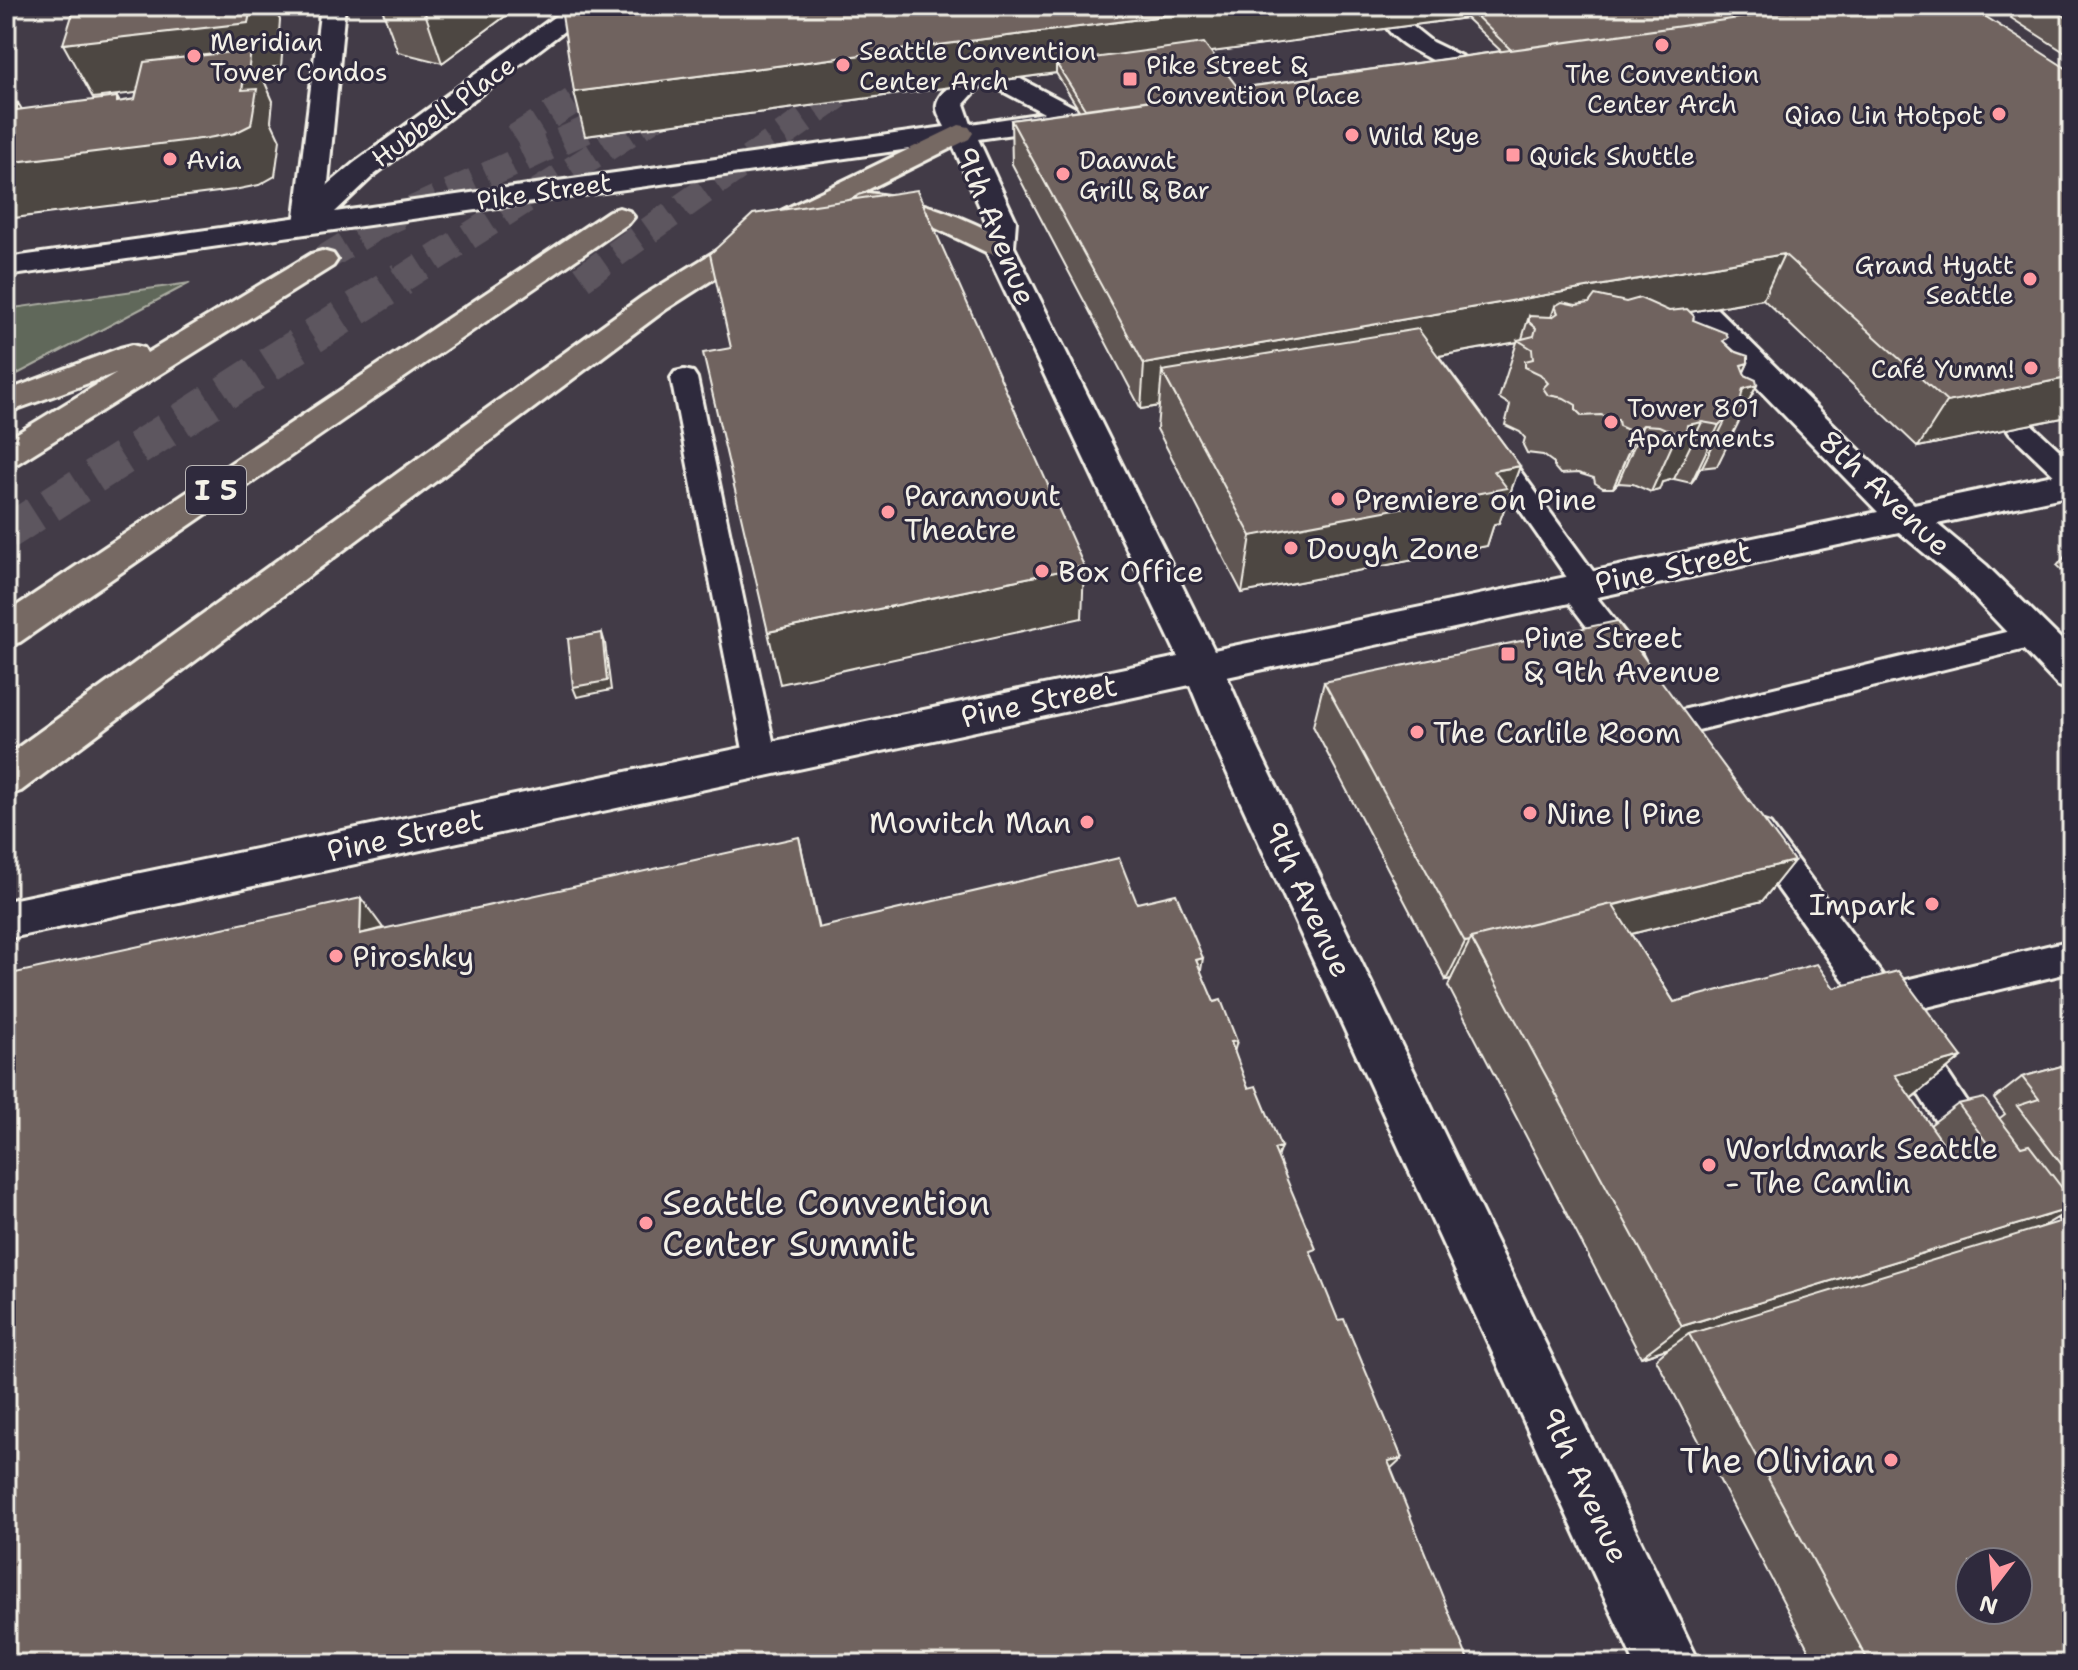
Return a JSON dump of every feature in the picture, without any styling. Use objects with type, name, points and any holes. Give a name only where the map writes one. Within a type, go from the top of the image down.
[{"type":"highway","points":[[6,779],[654,303],[713,263],[817,203],[864,183],[959,133]]},
{"type":"highway","points":[[817,203],[887,203],[922,211],[954,223],[999,247]]},
{"type":"highway","name":"I 5","points":[[6,632],[619,217]]},
{"type":"highway","points":[[6,455],[322,260]]},
{"type":"highway","points":[[425,349],[582,278]]},
{"type":"highway","points":[[6,403],[227,319]]},
{"type":"main road","points":[[309,224],[333,6]]},
{"type":"main road","name":"Hubbell Place","points":[[309,224],[339,190],[364,169],[585,6]]},
{"type":"main road","points":[[1398,27],[1423,47],[1468,61],[1487,95]]},
{"type":"main road","points":[[1411,69],[1468,61]]},
{"type":"main road","name":"Pike Street","points":[[6,267],[1077,116],[1002,80]]},
{"type":"main road","points":[[959,133],[950,106],[969,84]]},
{"type":"main road","name":"9th Avenue","points":[[959,133],[1001,221],[999,247],[1203,667],[1236,746],[1668,1664]]},
{"type":"main road","name":"8th Avenue","points":[[1700,310],[1905,517],[1973,574],[2072,675]]},
{"type":"main road","name":"Pine Street","points":[[6,920],[2072,483]]},
{"type":"lane","points":[[684,378],[761,760]]},
{"type":"lane","points":[[2019,427],[2072,477]]},
{"type":"lane","points":[[1477,429],[1580,586],[1671,715],[2035,636]]},
{"type":"lane","points":[[1739,808],[1881,1002],[1993,1176]]},
{"type":"lane","points":[[1881,1002],[2072,956]]},
{"type":"green space","points":[[190,283],[6,380],[6,309]]},
{"type":"building","points":[[75,6],[258,6],[257,12],[250,13],[248,23],[63,44]]},
{"type":"building","points":[[407,6],[430,6],[424,10]]},
{"type":"building","points":[[576,6],[1241,6],[574,92],[562,15]]},
{"type":"building","points":[[1824,6],[1511,50],[1468,8]]},
{"type":"building","points":[[1824,6],[1969,6],[2072,72],[2072,377],[1947,402],[1784,254],[1144,364],[1011,120]]},
{"type":"building","points":[[2048,6],[2072,6],[2072,21]]},
{"type":"building","points":[[1204,43],[1238,88],[1085,109],[1056,63]]},
{"type":"building","points":[[251,50],[247,82],[243,83],[242,90],[257,89],[251,125],[235,133],[6,163],[6,104],[18,103],[16,110],[117,97],[117,102],[135,99],[144,62]]},
{"type":"building","name":"Paramount Theatre","points":[[917,190],[1084,566],[768,632],[703,353],[731,348],[710,254],[753,214]]},
{"type":"building","points":[[1595,295],[1626,302],[1640,298],[1669,311],[1687,309],[1694,316],[1693,320],[1726,333],[1728,337],[1723,341],[1733,351],[1748,356],[1748,363],[1741,365],[1745,375],[1756,380],[1757,385],[1743,389],[1741,398],[1748,403],[1746,408],[1731,409],[1720,415],[1723,421],[1719,425],[1702,422],[1687,425],[1686,432],[1677,434],[1659,426],[1643,425],[1638,430],[1628,430],[1619,426],[1618,420],[1601,415],[1582,416],[1576,405],[1564,398],[1548,395],[1543,388],[1548,383],[1540,374],[1525,367],[1525,361],[1533,359],[1532,349],[1518,340],[1534,336],[1536,328],[1529,322],[1529,316],[1552,317],[1558,313],[1555,306],[1562,302],[1576,305],[1589,303]]},
{"type":"building","points":[[1418,329],[1520,466],[1494,471],[1507,488],[1251,536],[1162,371]]},
{"type":"building","name":"Nine | Pine","points":[[1617,621],[1794,861],[1471,938],[1465,942],[1324,682]]},
{"type":"building","points":[[602,633],[607,681],[573,687],[568,639]]},
{"type":"building","name":"Seattle Convention Center Summit","points":[[799,837],[818,928],[1119,858],[1137,903],[1176,894],[1203,958],[1196,960],[1214,1002],[1221,1000],[1237,1041],[1231,1042],[1248,1088],[1256,1086],[1281,1147],[1274,1149],[1316,1249],[1310,1251],[1338,1320],[1344,1319],[1402,1458],[1388,1461],[1469,1662],[1490,1656],[1494,1664],[6,1664],[6,975],[361,898],[360,934]]},
{"type":"building","name":"Worldmark Seattle - The Camlin","points":[[1612,904],[1674,1002],[1817,964],[1834,988],[1898,971],[1962,1057],[1895,1075],[1953,1157],[1990,1147],[1958,1104],[1984,1098],[2021,1147],[2029,1145],[2072,1201],[2072,1208],[1682,1326],[1471,938]]},
{"type":"building","points":[[2072,1063],[2072,1178],[2017,1106],[2039,1099],[2022,1077]]},
{"type":"building","name":"The Olivian","points":[[2072,1218],[2072,1664],[1870,1664],[1689,1334]]},
{"type":"tunnel","points":[[515,138],[722,6]]},
{"type":"tunnel","points":[[582,278],[964,6]]},
{"type":"tunnel","points":[[399,281],[687,96]]},
{"type":"tunnel","points":[[377,226],[616,116]]},
{"type":"tunnel","points":[[377,226],[400,212]]},
{"type":"tunnel","points":[[322,260],[377,226]]},
{"type":"tunnel","points":[[6,533],[402,279]]},
{"type":"place","name":"The Convention Center Arch","points":[[1662,45]]},
{"type":"place","name":"Meridian Tower Condos","points":[[194,56]]},
{"type":"place","name":"Seattle Convention Center Arch","points":[[843,65]]},
{"type":"place","name":"Pike Street & Convention Place","points":[[1130,79]]},
{"type":"place","name":"Qiao Lin Hotpot","points":[[1999,114]]},
{"type":"place","name":"Wild Rye","points":[[1352,135]]},
{"type":"place","name":"Quick Shuttle","points":[[1513,155]]},
{"type":"place","name":"Avia","points":[[170,159]]},
{"type":"place","name":"Daawat Grill & Bar","points":[[1063,174]]},
{"type":"place","name":"Grand Hyatt Seattle","points":[[2030,279]]},
{"type":"place","name":"Café Yumm!","points":[[2031,368]]},
{"type":"place","name":"Tower 801 Apartments","points":[[1611,422]]},
{"type":"place","name":"Premiere on Pine","points":[[1338,499]]},
{"type":"place","name":"Paramount Theatre","points":[[888,512]]},
{"type":"place","name":"Dough Zone","points":[[1291,548]]},
{"type":"place","name":"Box Office","points":[[1042,571]]},
{"type":"place","name":"Pine Street & 9th Avenue","points":[[1508,654]]},
{"type":"place","name":"The Carlile Room","points":[[1417,732]]},
{"type":"place","name":"Nine | Pine","points":[[1530,813]]},
{"type":"place","name":"Mowitch Man","points":[[1087,822]]},
{"type":"place","name":"Impark","points":[[1932,904]]},
{"type":"place","name":"Piroshky","points":[[336,956]]},
{"type":"place","name":"Worldmark Seattle - The Camlin","points":[[1709,1165]]},
{"type":"place","name":"Seattle Convention Center Summit","points":[[646,1223]]},
{"type":"place","name":"The Olivian","points":[[1891,1460]]}]
